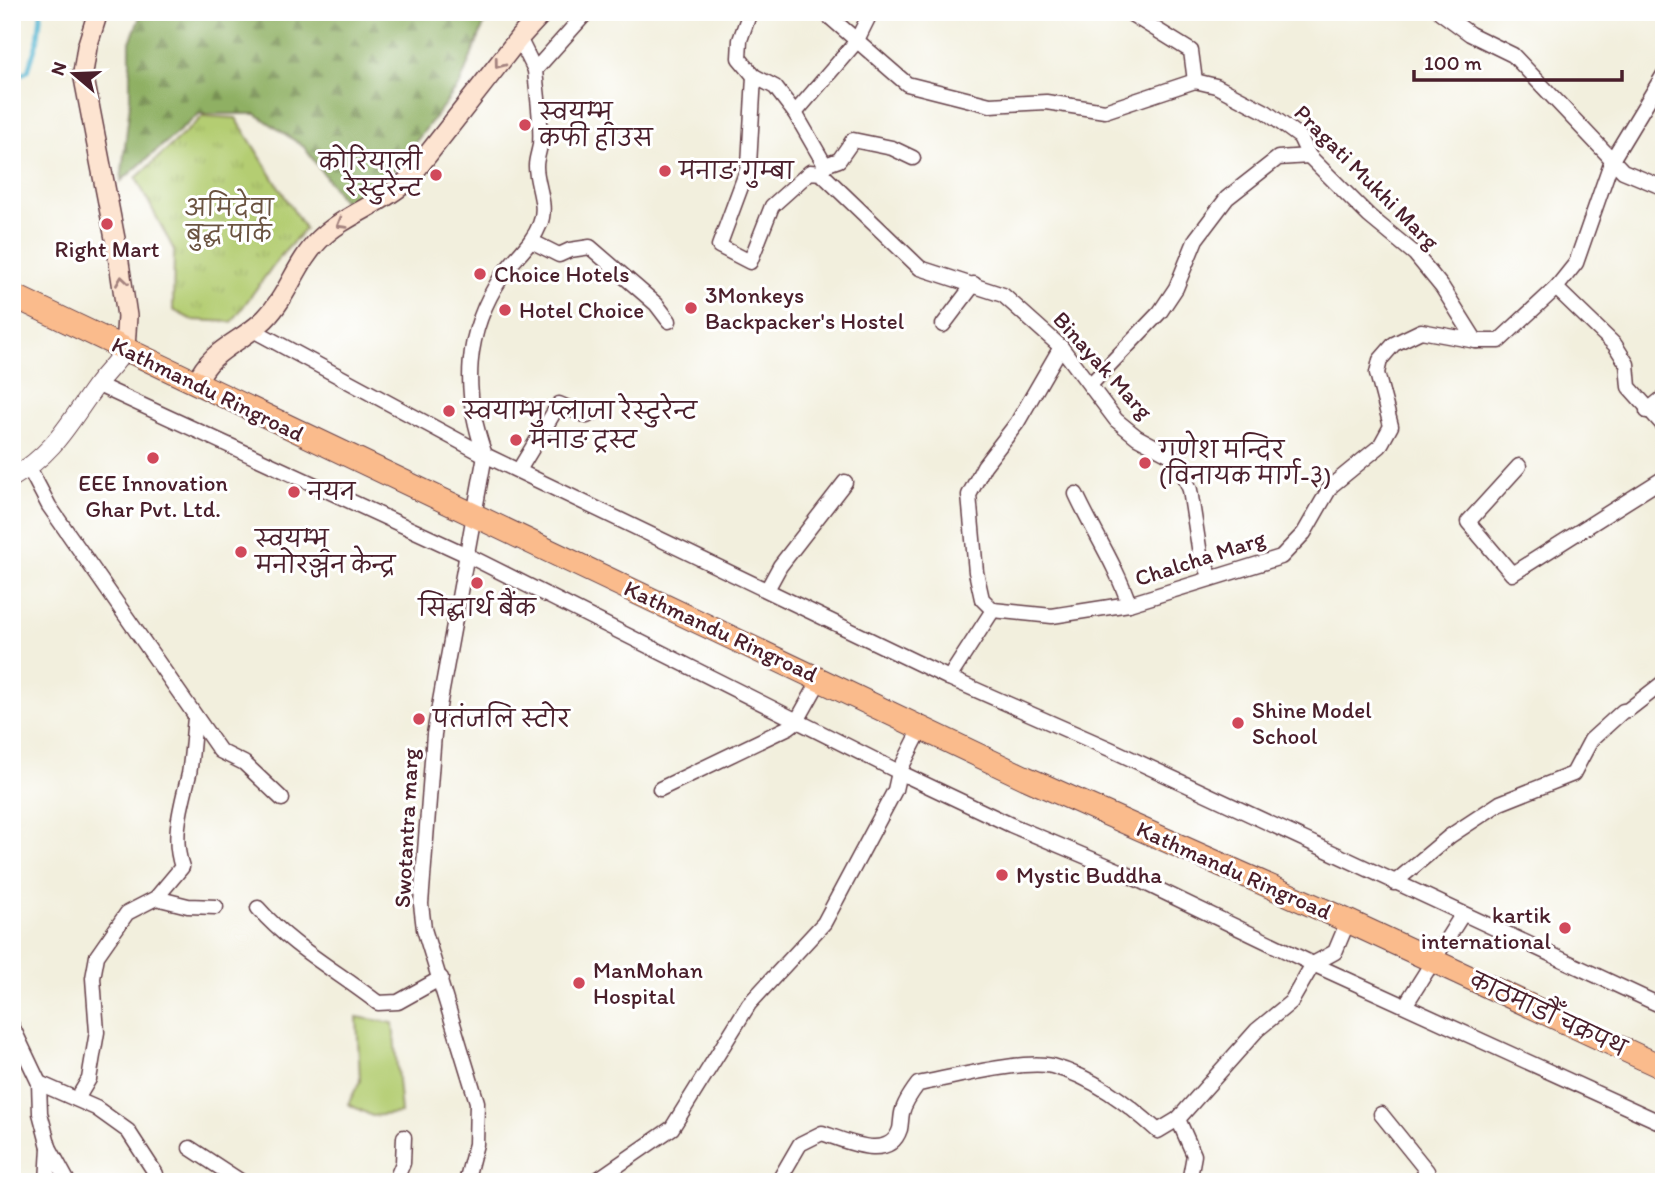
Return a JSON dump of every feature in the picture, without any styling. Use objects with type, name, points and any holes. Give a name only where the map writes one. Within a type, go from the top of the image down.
[{"type":"highway","name":"Kathmandu Ringroad","points":[[12,295],[476,513],[1026,778],[1348,921],[1431,961]]},
{"type":"highway","name":"काठमाडाैँ चक्रपथ","points":[[1431,961],[1664,1068]]},
{"type":"main road","points":[[98,12],[87,47],[83,73],[117,249],[127,316],[125,349]]},
{"type":"main road","points":[[196,383],[213,355],[253,330],[284,298],[317,242],[336,227],[390,196],[407,181],[519,38],[543,12]]},
{"type":"street","points":[[535,70],[587,12]]},
{"type":"street","name":"Binayak Marg","points":[[750,12],[740,40],[739,58],[754,76],[775,87],[795,113],[823,169],[920,268],[1003,295],[1061,347],[1116,420],[1137,437],[1178,459],[1190,490],[1200,554],[1211,577]]},
{"type":"street","points":[[824,12],[907,84],[990,105],[1046,102],[1105,111],[1195,81],[1191,51],[1128,12]]},
{"type":"street","points":[[795,113],[856,42],[872,12]]},
{"type":"street","points":[[1440,12],[1470,34],[1513,55],[1623,171],[1664,188]]},
{"type":"street","points":[[485,455],[473,421],[469,391],[474,336],[480,313],[497,284],[531,241],[541,222],[542,209],[536,165],[540,145],[535,70],[519,38]]},
{"type":"street","points":[[1476,341],[1499,341],[1556,288],[1576,262],[1612,160],[1664,74]]},
{"type":"street","points":[[754,76],[749,165],[719,246],[750,262],[772,206],[810,172],[823,169],[839,160],[853,140],[892,148],[913,158]]},
{"type":"street","name":"Pragati Mukhi Marg","points":[[1195,81],[1216,86],[1266,112],[1300,137],[1309,156],[1369,216],[1415,254],[1442,287],[1476,341]]},
{"type":"street","points":[[1090,385],[1160,312],[1176,288],[1196,239],[1227,198],[1278,158],[1309,156]]},
{"type":"street","points":[[531,241],[559,255],[590,247],[656,304],[669,321]]},
{"type":"street","points":[[943,326],[974,284]]},
{"type":"street","points":[[1556,288],[1615,345],[1627,364],[1629,387],[1647,411],[1664,426]]},
{"type":"street","points":[[253,330],[485,455],[768,588],[949,678],[1664,1007]]},
{"type":"street","name":"Chalcha Marg","points":[[993,610],[1052,616],[1129,604],[1281,557],[1304,533],[1331,486],[1380,446],[1391,426],[1377,373],[1380,360],[1394,344],[1421,331],[1476,341]]},
{"type":"street","points":[[949,678],[993,610],[982,599],[976,572],[969,495],[984,466],[1017,424],[1061,347]]},
{"type":"street","points":[[12,478],[29,468],[58,443],[96,384],[125,349]]},
{"type":"street","points":[[96,384],[467,555],[899,772],[1011,825],[1120,871],[1313,964],[1664,1125]]},
{"type":"street","points":[[1647,411],[1664,397]]},
{"type":"street","points":[[519,470],[559,404],[587,416],[595,412]]},
{"type":"street","name":"Swotantra marg","points":[[466,1182],[476,1144],[477,1102],[424,929],[421,904],[434,733],[485,455]]},
{"type":"street","points":[[1519,466],[1468,522],[1512,574],[1664,478]]},
{"type":"street","points":[[29,468],[50,506],[220,751],[244,763],[282,799]]},
{"type":"street","points":[[768,588],[780,566],[845,482]]},
{"type":"street","points":[[1076,494],[1095,535],[1118,572],[1129,604]]},
{"type":"street","points":[[660,789],[706,769],[797,721],[821,678]]},
{"type":"street","points":[[1394,883],[1450,836],[1500,803],[1573,774],[1591,740],[1623,710],[1629,710],[1664,682]]},
{"type":"street","points":[[77,1099],[89,1079],[97,1032],[93,978],[97,957],[127,913],[156,898],[182,867],[177,854],[180,805],[189,773],[195,718]]},
{"type":"street","points":[[594,1182],[672,1128],[749,1004],[824,923],[895,790],[899,772],[922,727]]},
{"type":"street","points":[[156,898],[188,906],[216,907]]},
{"type":"street","points":[[258,908],[291,943],[325,962],[378,1003],[398,1002],[441,978]]},
{"type":"street","points":[[1405,1004],[1462,915]]},
{"type":"street","points":[[778,1182],[800,1144],[822,1133],[875,1148],[886,1147],[894,1141],[900,1128],[902,1110],[918,1084],[1014,1068],[1050,1066],[1092,1082],[1129,1105],[1158,1131],[1178,1119],[1257,1030],[1291,1002],[1313,964],[1335,952],[1348,921]]},
{"type":"street","points":[[12,1026],[39,1083],[40,1112],[49,1147],[68,1182]]},
{"type":"street","points":[[39,1083],[77,1099],[128,1131],[156,1174]]},
{"type":"street","points":[[1381,1114],[1427,1171],[1419,1182]]},
{"type":"street","points":[[1178,1119],[1194,1155],[1189,1182]]},
{"type":"street","points":[[395,1182],[403,1163],[404,1137]]},
{"type":"street","points":[[47,1182],[49,1147]]},
{"type":"street","points":[[190,1148],[242,1182]]},
{"type":"green space","points":[[142,12],[489,12],[460,84],[379,190],[343,201],[304,147],[256,114],[199,114],[121,181],[130,103],[130,42]]},
{"type":"green space","name":"अमिदेवा बुद्ध पार्क","points":[[203,116],[236,118],[305,229],[278,259],[232,322],[192,320],[173,310],[174,250],[136,178]]},
{"type":"green space","points":[[357,1017],[393,1023],[401,1113],[372,1116],[348,1104],[360,1081]]},
{"type":"waterway","points":[[12,79],[28,71],[38,39],[41,12]]},
{"type":"place","name":"स्वयम्भू कफी हाउस","points":[[525,125]]},
{"type":"place","name":"मनाङ गुम्बा","points":[[665,171]]},
{"type":"place","name":"कोरियाली रेस्टुरेन्ट","points":[[436,175]]},
{"type":"place","name":"Right Mart","points":[[107,224]]},
{"type":"place","name":"Choice Hotels","points":[[480,274]]},
{"type":"place","name":"3Monkeys Backpacker's Hostel","points":[[691,308]]},
{"type":"place","name":"Hotel Choice","points":[[505,310]]},
{"type":"place","name":"स्वयाम्भु प्लाजा रेस्टुरेन्ट","points":[[449,411]]},
{"type":"place","name":"मनाङ ट्रस्ट","points":[[516,440]]},
{"type":"place","name":"EEE Innovation Ghar Pvt. Ltd.","points":[[153,458]]},
{"type":"place","name":"गणेश मन्दिर (विनायक मार्ग-३)","points":[[1145,463]]},
{"type":"place","name":"नयन","points":[[294,492]]},
{"type":"place","name":"स्वयम्भू मनोरञ्जन केन्द्र","points":[[241,552]]},
{"type":"place","name":"सिद्धार्थ बैंक","points":[[477,583]]},
{"type":"place","name":"पतंजलि स्टोर","points":[[419,719]]},
{"type":"place","name":"Shine Model School","points":[[1238,723]]},
{"type":"place","name":"Mystic Buddha","points":[[1002,875]]},
{"type":"place","name":"kartik international","points":[[1565,928]]},
{"type":"place","name":"ManMohan Hospital","points":[[579,983]]}]
